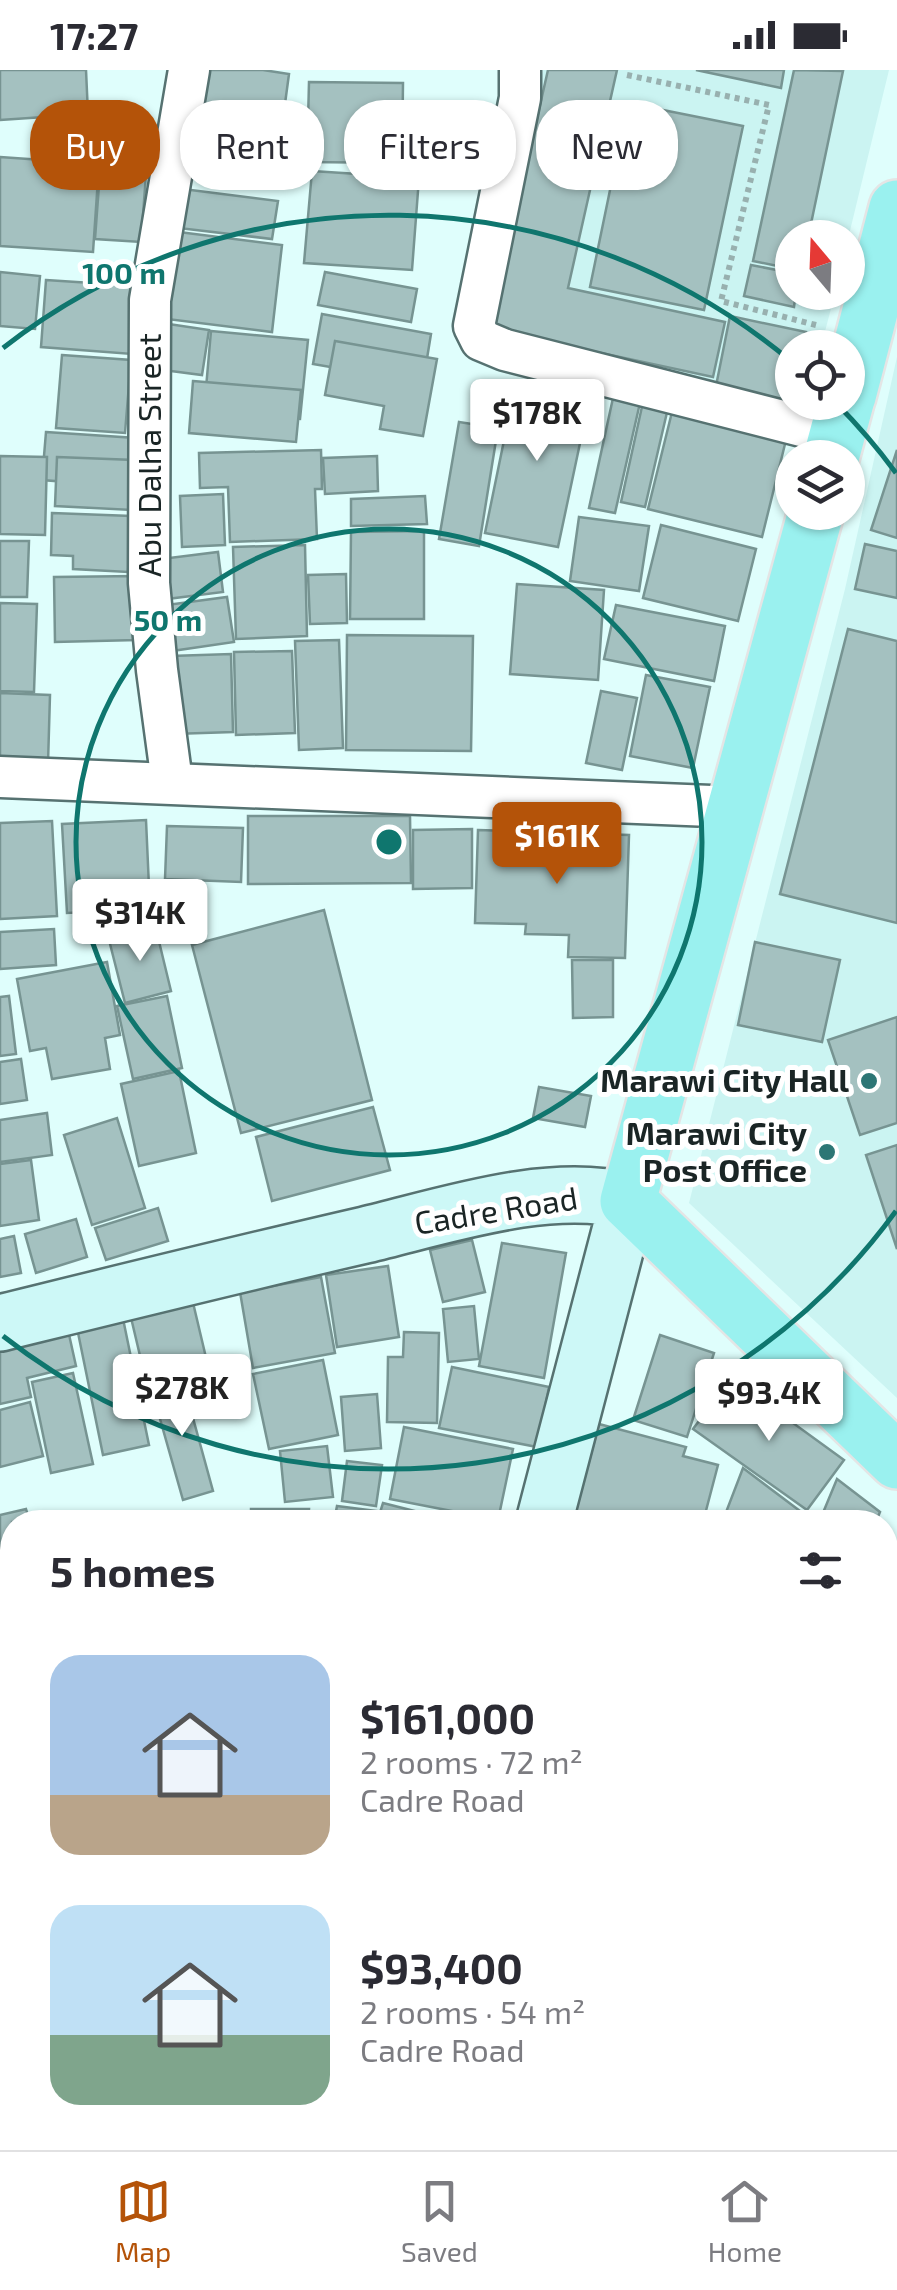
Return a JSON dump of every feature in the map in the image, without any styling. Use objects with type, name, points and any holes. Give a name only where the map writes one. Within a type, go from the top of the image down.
[{"type":"main road","points":[[865,330],[897,208]]},
{"type":"main road","points":[[547,1510],[811,530]]},
{"type":"main road","name":"Cadre Road","points":[[0,1323],[493,1206],[600,1194],[628,1201]]},
{"type":"main road","points":[[628,1201],[897,1461]]},
{"type":"street","name":"Abu Dalha Street","points":[[172,782],[150,582],[150,300],[189,70]]},
{"type":"street","points":[[520,70],[520,98],[474,326],[481,340],[504,350],[840,423]]},
{"type":"street","points":[[0,777],[736,806]]},
{"type":"path","points":[[627,75],[769,106],[722,301],[836,330]]},
{"type":"shaded area","points":[[543,70],[889,70],[853,220],[775,220],[775,310],[831,310],[825,330],[775,330],[775,411],[482,334],[536,100],[536,190],[678,190],[678,100],[536,100]]},
{"type":"shaded area","points":[[897,357],[897,1398],[689,1203],[858,530],[865,530],[865,500]]},
{"type":"building","points":[[0,70],[86,70],[87,100],[30,100],[30,118],[0,120]]},
{"type":"building","points":[[201,70],[289,74],[286,100],[197,100]]},
{"type":"building","points":[[548,70],[617,70],[610,100],[541,100]]},
{"type":"building","points":[[696,70],[784,70],[781,88]]},
{"type":"building","points":[[794,70],[843,71],[812,220],[775,220],[775,266],[753,261]]},
{"type":"building","points":[[309,82],[403,83],[403,100],[344,100],[344,162],[324,162],[324,100],[309,100]]},
{"type":"building","points":[[678,113],[743,126],[704,310],[590,287],[610,190],[678,190]]},
{"type":"building","points":[[536,123],[536,190],[590,190],[568,288],[725,322],[713,377],[489,329]]},
{"type":"building","points":[[0,157],[30,159],[30,190],[97,190],[93,252],[0,246]]},
{"type":"building","points":[[324,172],[344,173],[344,190],[418,190],[412,270],[304,263],[310,190],[324,190]]},
{"type":"building","points":[[175,188],[278,201],[272,239],[170,227]]},
{"type":"building","points":[[99,190],[145,190],[141,242],[95,239]]},
{"type":"building","points":[[171,231],[282,245],[272,332],[159,318]]},
{"type":"building","points":[[751,265],[775,270],[775,303],[744,296]]},
{"type":"building","points":[[0,272],[40,276],[35,329],[0,326]]},
{"type":"building","points":[[325,272],[417,289],[411,322],[318,305]]},
{"type":"building","points":[[46,280],[137,286],[132,354],[41,347]]},
{"type":"building","points":[[322,314],[431,334],[423,383],[313,364]]},
{"type":"building","points":[[730,316],[796,330],[775,330],[775,403],[715,391]]},
{"type":"building","points":[[162,323],[209,330],[202,375],[155,369]]},
{"type":"building","points":[[211,331],[308,340],[300,419],[204,411]]},
{"type":"building","points":[[335,341],[437,359],[423,436],[380,429],[384,406],[325,395]]},
{"type":"building","points":[[62,355],[131,360],[125,433],[56,428]]},
{"type":"building","points":[[193,381],[301,390],[296,442],[189,433]]},
{"type":"building","points":[[516,382],[590,396],[558,547],[485,533]]},
{"type":"building","points":[[615,389],[642,394],[615,513],[589,508]]},
{"type":"building","points":[[643,402],[668,408],[645,507],[621,502]]},
{"type":"building","points":[[673,408],[787,436],[786,440],[775,440],[775,484],[762,537],[648,509]]},
{"type":"building","points":[[459,422],[498,428],[479,546],[439,539]]},
{"type":"building","points":[[46,432],[136,438],[132,487],[42,480]]},
{"type":"building","points":[[321,450],[322,489],[315,489],[317,539],[230,542],[228,487],[200,488],[199,453]]},
{"type":"building","points":[[897,450],[897,538],[871,530]]},
{"type":"building","points":[[0,456],[47,457],[45,535],[0,534]]},
{"type":"building","points":[[377,456],[378,491],[325,494],[323,458]]},
{"type":"building","points":[[57,457],[134,460],[132,510],[55,506]]},
{"type":"building","points":[[223,494],[225,545],[182,547],[180,496]]},
{"type":"building","points":[[425,496],[427,524],[351,526],[351,499]]},
{"type":"building","points":[[52,513],[131,516],[128,572],[73,569],[73,556],[51,555]]},
{"type":"building","points":[[579,517],[649,526],[639,591],[570,581]]},
{"type":"building","points":[[661,525],[756,549],[738,621],[643,598]]},
{"type":"building","points":[[424,531],[424,619],[350,619],[351,532]]},
{"type":"building","points":[[0,541],[29,541],[27,597],[0,597]]},
{"type":"building","points":[[865,544],[897,551],[897,598],[855,589]]},
{"type":"building","points":[[305,545],[307,636],[236,639],[233,547]]},
{"type":"building","points":[[218,552],[223,592],[159,600],[153,560]]},
{"type":"building","points":[[346,574],[347,623],[310,624],[308,575]]},
{"type":"building","points":[[136,576],[137,640],[55,642],[54,577]]},
{"type":"building","points":[[517,584],[604,590],[598,680],[510,674]]},
{"type":"building","points":[[227,597],[234,642],[165,652],[159,606]]},
{"type":"building","points":[[0,603],[37,604],[34,692],[0,691]]},
{"type":"building","points":[[616,605],[725,626],[714,681],[604,659]]},
{"type":"building","points":[[848,629],[897,641],[897,923],[780,894]]},
{"type":"building","points":[[347,635],[473,636],[471,751],[346,750]]},
{"type":"building","points":[[339,640],[343,748],[299,750],[295,641]]},
{"type":"building","points":[[292,651],[295,733],[236,735],[234,652]]},
{"type":"building","points":[[231,654],[233,732],[173,734],[171,656]]},
{"type":"building","points":[[646,675],[710,687],[693,768],[630,756]]},
{"type":"building","points":[[601,691],[637,698],[622,770],[586,763]]},
{"type":"building","points":[[0,693],[50,695],[48,764],[0,762]]},
{"type":"building","points":[[248,816],[410,816],[411,883],[248,884]]},
{"type":"building","points":[[146,820],[150,909],[67,913],[62,824]]},
{"type":"building","points":[[52,821],[57,916],[0,919],[0,823]]},
{"type":"building","points":[[167,826],[243,828],[241,882],[165,879]]},
{"type":"building","points":[[472,829],[472,888],[413,889],[413,830]]},
{"type":"building","points":[[478,830],[629,835],[625,958],[568,957],[569,935],[525,934],[526,924],[475,923]]},
{"type":"building","points":[[324,910],[372,1100],[241,1133],[192,945]]},
{"type":"building","points":[[155,925],[171,991],[125,1003],[108,936]]},
{"type":"building","points":[[54,929],[56,965],[0,969],[0,932]]},
{"type":"building","points":[[755,942],[840,960],[822,1042],[738,1025]]},
{"type":"building","points":[[572,960],[613,960],[613,1017],[573,1018]]},
{"type":"building","points":[[107,962],[120,1035],[105,1038],[110,1069],[52,1079],[46,1048],[30,1051],[17,979]]},
{"type":"building","points":[[9,996],[16,1054],[0,1056],[0,997]]},
{"type":"building","points":[[167,996],[182,1068],[133,1079],[117,1006]]},
{"type":"building","name":"Marawi City Hall","points":[[897,1017],[897,1123],[860,1135],[828,1040]]},
{"type":"building","points":[[21,1059],[27,1100],[0,1104],[0,1062]]},
{"type":"building","points":[[179,1071],[196,1153],[139,1166],[121,1084]]},
{"type":"building","points":[[539,1087],[591,1096],[585,1127],[533,1118]]},
{"type":"building","points":[[373,1107],[390,1170],[272,1201],[256,1137]]},
{"type":"building","points":[[47,1113],[52,1155],[0,1162],[0,1120]]},
{"type":"building","points":[[117,1118],[145,1208],[92,1225],[64,1135]]},
{"type":"building","name":"Marawi City Hall","points":[[897,1145],[897,1249],[866,1155]]},
{"type":"building","points":[[31,1160],[39,1220],[0,1226],[0,1164]]},
{"type":"building","points":[[158,1208],[168,1241],[106,1260],[95,1228]]},
{"type":"building","points":[[76,1219],[87,1257],[36,1273],[25,1234]]},
{"type":"building","points":[[14,1236],[21,1273],[0,1277],[0,1239]]},
{"type":"building","points":[[472,1240],[485,1292],[443,1302],[430,1250]]},
{"type":"building","points":[[502,1243],[566,1253],[544,1378],[479,1366]]},
{"type":"building","points":[[388,1266],[399,1337],[337,1347],[326,1275]]},
{"type":"building","points":[[321,1277],[335,1353],[253,1368],[240,1292]]},
{"type":"building","points":[[190,1290],[208,1366],[146,1381],[128,1305]]},
{"type":"building","points":[[474,1306],[479,1359],[448,1362],[443,1309]]},
{"type":"building","points":[[121,1309],[149,1445],[103,1455],[75,1318]]},
{"type":"building","points":[[66,1321],[76,1366],[27,1378],[31,1397],[0,1404],[0,1337]]},
{"type":"building","points":[[404,1332],[439,1333],[437,1423],[387,1422],[388,1357],[403,1357]]},
{"type":"building","points":[[660,1335],[714,1353],[687,1437],[633,1420]]},
{"type":"building","points":[[323,1360],[338,1435],[269,1449],[253,1374]]},
{"type":"building","points":[[452,1367],[549,1387],[537,1447],[439,1428]]},
{"type":"building","points":[[73,1373],[93,1464],[51,1473],[32,1382]]},
{"type":"building","points":[[182,1378],[213,1491],[183,1500],[151,1387]]},
{"type":"building","points":[[731,1378],[844,1460],[807,1510],[693,1429]]},
{"type":"building","points":[[377,1394],[381,1448],[345,1451],[341,1397]]},
{"type":"building","points":[[30,1402],[43,1456],[0,1467],[0,1410]]},
{"type":"building","points":[[599,1424],[686,1447],[683,1456],[718,1465],[706,1510],[576,1510]]},
{"type":"building","points":[[404,1427],[513,1449],[500,1510],[447,1510],[390,1499]]},
{"type":"building","points":[[327,1446],[333,1497],[285,1502],[280,1451]]},
{"type":"building","points":[[347,1461],[382,1465],[376,1506],[342,1501]]},
{"type":"building","points":[[743,1468],[799,1510],[727,1510]]},
{"type":"building","points":[[837,1479],[877,1510],[824,1510]]},
{"type":"building","points":[[383,1503],[410,1510],[381,1510]]},
{"type":"building","points":[[337,1506],[369,1510],[336,1510]]},
{"type":"place","name":"Marawi City Hall","points":[[869,1081]]},
{"type":"place","name":"Marawi City Post Office","points":[[827,1152]]}]
